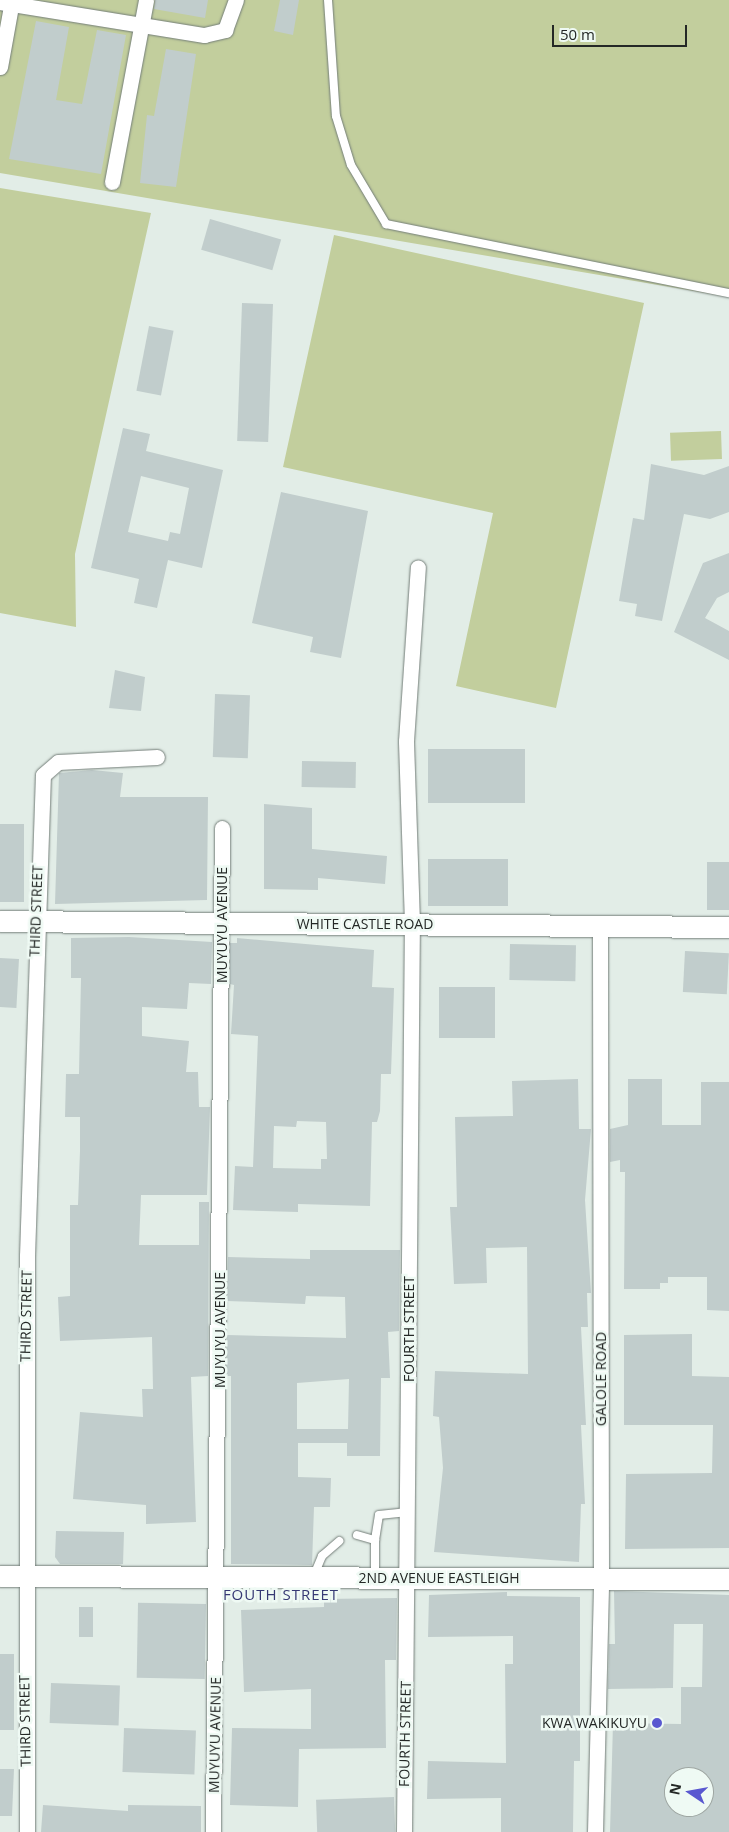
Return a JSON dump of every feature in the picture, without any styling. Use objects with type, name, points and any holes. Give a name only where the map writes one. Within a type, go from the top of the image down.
[{"type":"street","points":[[112,182],[146,0]]},
{"type":"street","points":[[0,67],[8,2],[141,27],[220,34],[236,0]]},
{"type":"street","name":"FOURTH STREET","points":[[404,1832],[412,923],[408,826],[408,678],[418,567]]},
{"type":"street","name":"THIRD STREET","points":[[27,1832],[23,1576],[36,921],[43,775],[58,762],[157,757]]},
{"type":"street","name":"MUYUYU AVENUE","points":[[213,1832],[218,1576],[222,828]]},
{"type":"street","name":"WHITE CASTLE ROAD","points":[[0,921],[729,927]]},
{"type":"street","name":"GALOLE ROAD","points":[[595,1832],[601,1579],[600,926]]},
{"type":"street","name":"2ND AVENUE EASTLEIGH","points":[[0,1576],[729,1579]]},
{"type":"lane","points":[[328,0],[336,116],[351,165],[386,224],[729,293]]},
{"type":"lane","points":[[375,1578],[375,1540],[379,1515],[408,1512]]},
{"type":"lane","points":[[357,1535],[375,1540]]},
{"type":"lane","points":[[313,1577],[322,1556],[339,1541]]},
{"type":"green space","points":[[0,0],[729,0],[729,297],[0,173]]},
{"type":"green space","points":[[0,188],[151,213],[75,554],[76,627],[0,613]]},
{"type":"green space","points":[[334,235],[644,303],[556,708],[456,686],[493,513],[283,467]]},
{"type":"green space","points":[[721,431],[722,459],[671,461],[670,433]]},
{"type":"building","points":[[155,0],[208,0],[205,18],[154,9]]},
{"type":"building","points":[[280,0],[299,0],[293,35],[274,31]]},
{"type":"building","points":[[36,21],[69,27],[56,100],[82,104],[97,30],[126,35],[101,174],[9,159]]},
{"type":"building","points":[[166,49],[196,54],[176,187],[140,183],[147,115],[154,116]]},
{"type":"building","points":[[210,219],[281,239],[272,270],[201,250]]},
{"type":"building","points":[[242,303],[273,304],[268,442],[237,441]]},
{"type":"building","points":[[149,326],[174,331],[161,396],[136,391]]},
{"type":"building","points":[[123,428],[150,434],[146,451],[223,470],[202,568],[168,560],[157,608],[134,603],[139,579],[91,568]],"holes":[[[141,476],[189,488],[180,534],[170,532],[168,541],[128,532]]]},
{"type":"building","points":[[651,464],[704,475],[729,466],[729,512],[710,519],[684,514],[662,621],[635,616],[637,604],[619,601],[633,518],[644,520]]},
{"type":"building","points":[[281,492],[368,511],[341,658],[310,652],[313,637],[252,623]]},
{"type":"building","points":[[729,553],[729,592],[717,598],[705,618],[729,631],[729,660],[674,632],[703,563]]},
{"type":"building","points":[[115,670],[145,677],[141,711],[109,708]]},
{"type":"building","points":[[215,694],[250,695],[248,758],[213,757]]},
{"type":"building","points":[[428,749],[525,749],[525,803],[428,803]]},
{"type":"building","points":[[302,761],[356,762],[356,788],[302,787]]},
{"type":"building","points":[[92,770],[123,773],[120,797],[208,797],[207,900],[55,904],[59,773]]},
{"type":"building","points":[[264,804],[312,808],[312,849],[387,856],[385,884],[318,878],[318,890],[264,889]]},
{"type":"building","points":[[0,824],[24,824],[24,902],[0,902]]},
{"type":"building","points":[[428,859],[508,859],[508,906],[428,906]]},
{"type":"building","points":[[707,862],[729,862],[729,910],[707,910]]},
{"type":"building","points":[[129,937],[212,942],[211,984],[189,983],[187,1009],[142,1007],[142,1036],[189,1041],[186,1072],[198,1072],[199,1107],[210,1107],[207,1195],[141,1195],[139,1245],[199,1245],[199,1202],[209,1202],[208,1376],[191,1377],[196,1522],[146,1524],[146,1505],[73,1499],[80,1412],[143,1417],[142,1389],[153,1389],[152,1337],[60,1341],[58,1297],[70,1296],[70,1205],[78,1205],[80,1151],[80,1117],[65,1117],[66,1074],[79,1074],[81,978],[71,978],[71,938]]},
{"type":"building","points":[[237,938],[374,950],[372,987],[394,988],[391,1074],[381,1074],[380,1111],[377,1122],[372,1122],[370,1206],[298,1204],[298,1212],[233,1210],[235,1166],[253,1167],[258,1036],[231,1034],[234,985],[230,984],[230,943],[237,943]],"holes":[[[297,1121],[326,1122],[327,1159],[321,1159],[321,1169],[273,1168],[274,1126],[296,1127]]]},
{"type":"building","points":[[510,944],[576,945],[575,981],[509,980]]},
{"type":"building","points":[[685,951],[729,953],[727,994],[683,992]]},
{"type":"building","points":[[0,958],[19,959],[16,1008],[0,1007]]},
{"type":"building","points":[[439,987],[495,987],[495,1038],[439,1038]]},
{"type":"building","points":[[578,1079],[579,1129],[591,1129],[585,1200],[591,1293],[587,1293],[588,1327],[581,1327],[586,1425],[581,1425],[585,1504],[581,1504],[579,1562],[434,1552],[443,1468],[439,1417],[433,1416],[435,1371],[528,1374],[527,1247],[486,1248],[487,1283],[454,1284],[450,1207],[457,1207],[455,1117],[513,1116],[512,1081]]},
{"type":"building","points":[[628,1079],[662,1079],[662,1125],[701,1125],[701,1082],[729,1082],[729,1311],[707,1310],[707,1277],[668,1277],[668,1283],[660,1283],[660,1289],[624,1289],[625,1172],[620,1172],[620,1160],[610,1162],[610,1129],[628,1125]]},
{"type":"building","points":[[310,1250],[400,1250],[399,1331],[388,1332],[390,1378],[381,1378],[380,1456],[347,1456],[347,1443],[298,1443],[298,1477],[331,1478],[330,1507],[314,1507],[312,1565],[231,1564],[231,1376],[226,1376],[227,1335],[346,1338],[345,1297],[306,1296],[305,1304],[227,1301],[228,1257],[310,1259]],"holes":[[[349,1379],[348,1429],[297,1429],[297,1383]]]},
{"type":"building","points":[[692,1334],[692,1376],[729,1377],[729,1548],[625,1549],[626,1474],[712,1473],[713,1425],[624,1425],[624,1335]]},
{"type":"building","points":[[56,1531],[124,1532],[123,1564],[60,1564],[55,1557]]},
{"type":"building","points":[[614,1591],[729,1595],[729,1832],[610,1832],[613,1723],[681,1724],[681,1687],[702,1687],[703,1624],[674,1624],[673,1688],[608,1689],[609,1644],[615,1644]]},
{"type":"building","points":[[507,1592],[507,1596],[580,1597],[580,1761],[574,1761],[573,1832],[501,1832],[501,1798],[427,1799],[428,1761],[506,1763],[505,1664],[513,1664],[513,1636],[428,1637],[429,1595]]},
{"type":"building","points":[[397,1598],[396,1660],[385,1660],[386,1748],[299,1749],[298,1807],[230,1805],[232,1728],[311,1729],[311,1689],[244,1692],[241,1610],[324,1607],[324,1599]]},
{"type":"building","points":[[138,1603],[206,1604],[205,1679],[137,1678]]},
{"type":"building","points":[[79,1607],[93,1607],[93,1637],[79,1637]]},
{"type":"building","points":[[0,1654],[14,1654],[14,1730],[0,1730]]},
{"type":"building","points":[[51,1683],[120,1685],[119,1725],[50,1723]]},
{"type":"building","points":[[124,1728],[196,1731],[194,1774],[122,1772]]},
{"type":"building","points":[[0,1769],[14,1769],[12,1816],[0,1816]]},
{"type":"building","points":[[394,1797],[395,1832],[317,1832],[316,1800]]},
{"type":"building","points":[[43,1805],[128,1811],[128,1805],[201,1806],[201,1832],[41,1832]]},
{"type":"place","name":"KWA WAKIKUYU","points":[[657,1723]]},
{"type":"district","name":"FOUTH STREET","points":[[281,1595]]}]
